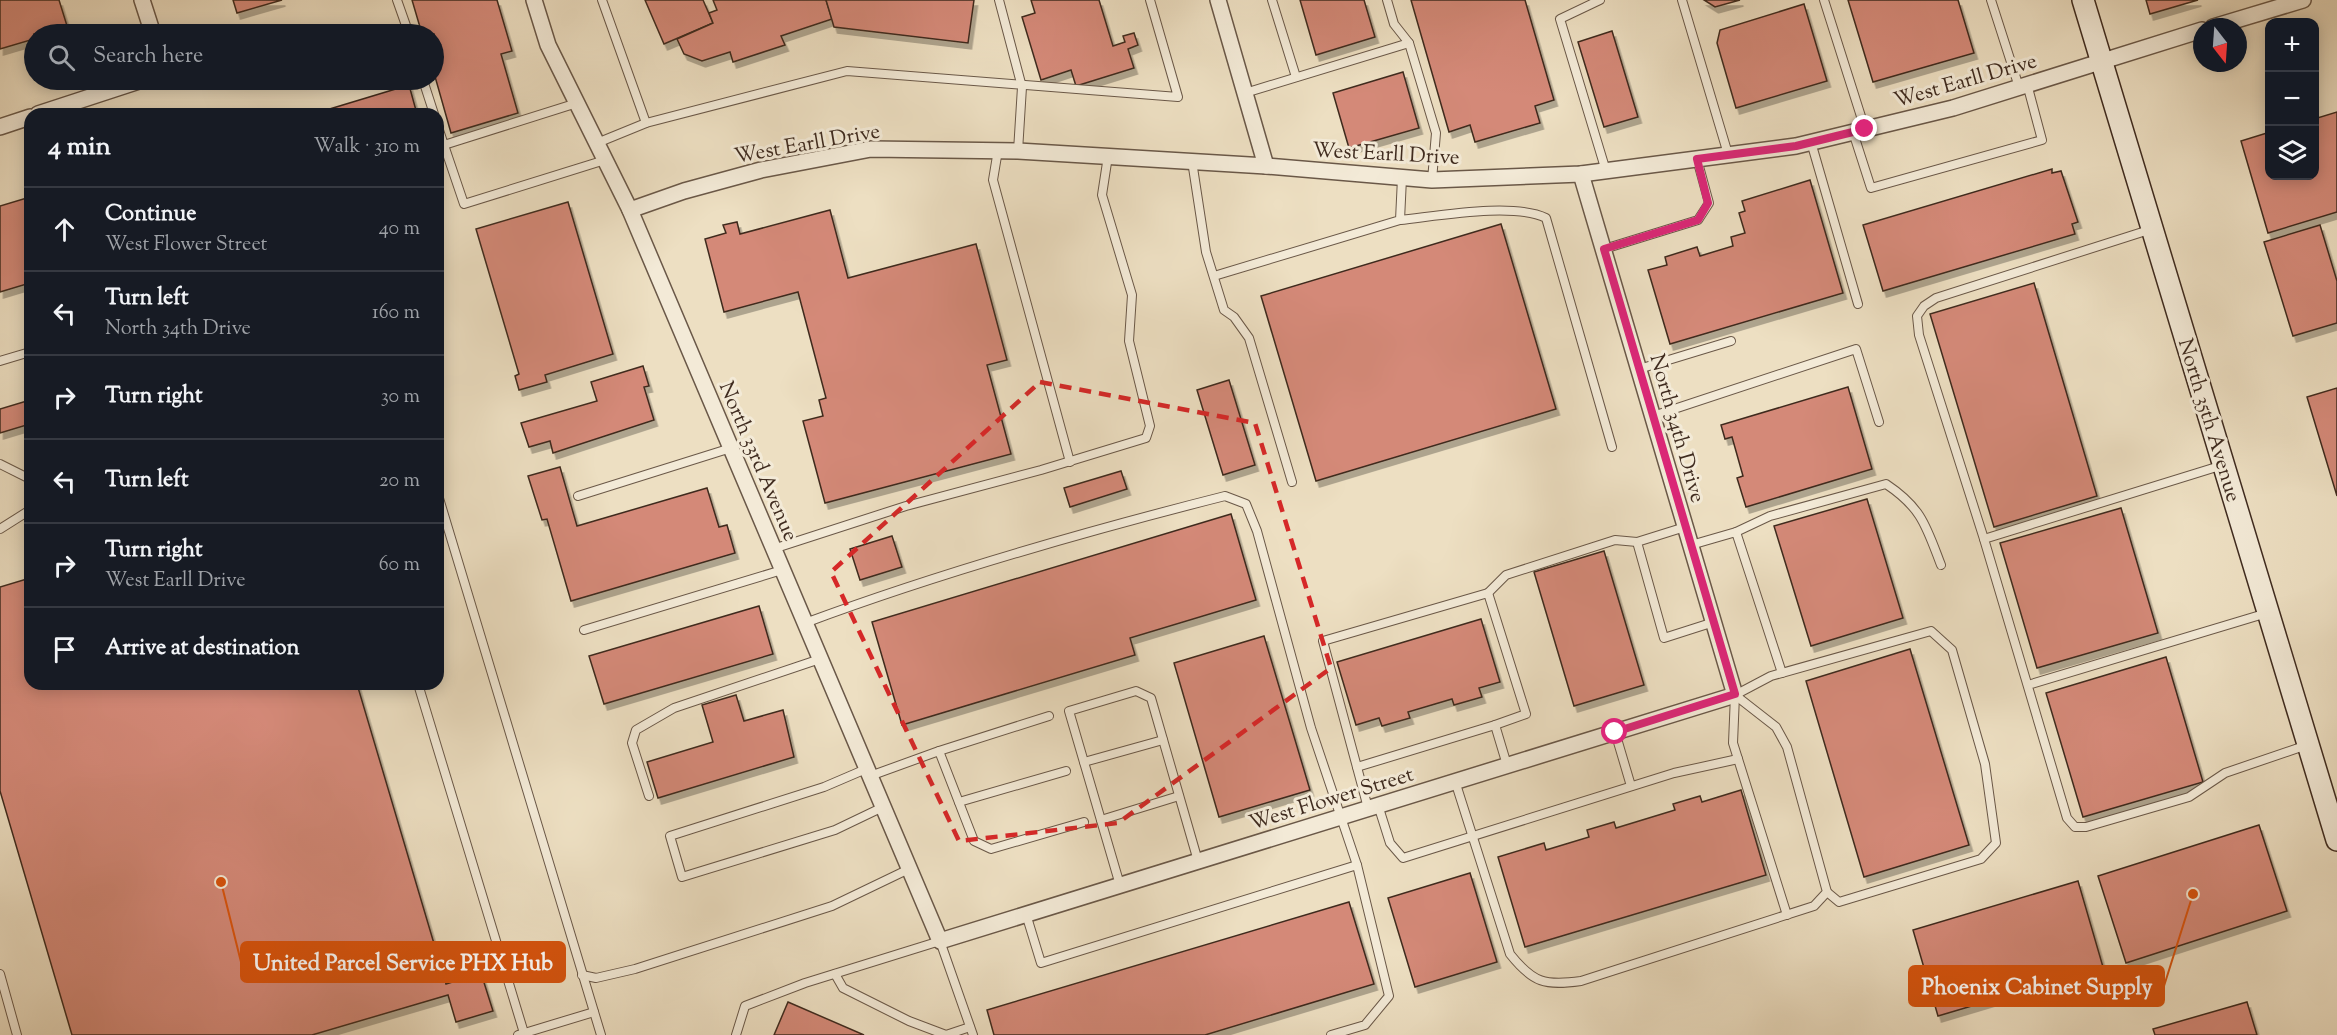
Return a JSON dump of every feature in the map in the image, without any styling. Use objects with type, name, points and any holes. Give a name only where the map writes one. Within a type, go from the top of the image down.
[{"type":"main road","name":"North 35th Avenue","points":[[2083,0],[2337,840]]},
{"type":"street","points":[[142,0],[150,24]]},
{"type":"street","name":"North 33rd Avenue","points":[[534,0],[548,45],[630,210],[939,941]]},
{"type":"street","points":[[1218,0],[1266,166]]},
{"type":"street","points":[[2243,18],[2303,0]]},
{"type":"street","name":"West Earll Drive","points":[[630,210],[684,191],[761,170],[870,149],[1018,151],[1266,166],[1432,180],[1581,174],[1810,142],[1859,131],[1953,108],[2193,33]]},
{"type":"street","points":[[53,108],[100,90]]},
{"type":"street","points":[[0,127],[24,119]]},
{"type":"street","name":"North 34th Drive","points":[[1581,174],[1735,694]]},
{"type":"street","name":"West Flower Street","points":[[939,941],[1735,694]]},
{"type":"lane","points":[[398,0],[405,24]]},
{"type":"lane","points":[[602,0],[646,123]]},
{"type":"lane","points":[[999,0],[1022,87],[1018,151]]},
{"type":"lane","points":[[597,143],[646,123],[847,70],[1022,87],[1178,98],[1150,0]]},
{"type":"lane","points":[[1272,0],[1296,77]]},
{"type":"lane","points":[[1387,0],[1394,24],[1409,43],[1436,133],[1432,180]]},
{"type":"lane","points":[[1600,0],[1560,19],[1606,171]]},
{"type":"lane","points":[[1682,0],[1728,154]]},
{"type":"lane","points":[[1824,0],[1859,131],[1871,188],[2042,140],[1991,0]]},
{"type":"lane","points":[[1245,93],[1409,43]]},
{"type":"lane","points":[[426,90],[432,108]]},
{"type":"lane","points":[[577,103],[444,146],[464,204],[605,160]]},
{"type":"lane","points":[[1810,142],[1858,304]]},
{"type":"lane","points":[[998,150],[993,180],[995,189],[1070,462]]},
{"type":"lane","points":[[773,549],[906,506],[1070,462],[1146,438],[1150,426],[1129,340],[1132,295],[1102,195],[1108,156]]},
{"type":"lane","points":[[1604,249],[1698,220],[1708,203],[1697,159]]},
{"type":"lane","points":[[1192,161],[1206,252],[1224,310],[1234,317],[1249,338],[1292,482]]},
{"type":"lane","points":[[1400,220],[1402,178]]},
{"type":"lane","points":[[1214,276],[1400,220],[1467,213],[1531,211],[1546,219],[1611,447]]},
{"type":"lane","points":[[2153,229],[1936,298],[1924,306],[1917,316],[1919,335],[1984,539],[2067,818],[2075,827],[2086,827],[2189,797],[2225,773],[2308,744]]},
{"type":"lane","points":[[1639,369],[1731,341]]},
{"type":"lane","points":[[1653,416],[1856,349],[1879,422]]},
{"type":"lane","points":[[0,361],[24,354]]},
{"type":"lane","points":[[578,496],[731,448]]},
{"type":"lane","points":[[0,464],[24,475]]},
{"type":"lane","points":[[1984,539],[2224,464]]},
{"type":"lane","points":[[1691,545],[1736,532],[1770,516],[1886,484],[1908,499],[1924,520],[1941,565]]},
{"type":"lane","points":[[805,623],[867,600],[1080,533],[1225,496],[1246,504],[1257,531],[1311,728],[1357,865],[1389,996],[1365,1025],[1331,1035]]},
{"type":"lane","points":[[0,530],[24,514]]},
{"type":"lane","points":[[444,515],[601,1035]]},
{"type":"lane","points":[[1685,527],[1637,542],[1615,540],[1506,575],[1488,592],[1323,641],[1357,768],[1390,843],[1403,858],[1674,772],[1738,759]]},
{"type":"lane","points":[[1736,532],[1782,673]]},
{"type":"lane","points":[[1637,542],[1664,638],[1714,622]]},
{"type":"lane","points":[[584,630],[782,570]]},
{"type":"lane","points":[[1357,768],[1526,714],[1488,592]]},
{"type":"lane","points":[[2028,685],[2268,612]]},
{"type":"lane","points":[[1931,631],[1952,650],[1985,764],[1996,843],[1981,860],[1839,902],[1827,892],[1787,747],[1776,727],[1735,694],[1782,673],[1931,631]]},
{"type":"lane","points":[[650,796],[632,743],[636,730],[674,708],[820,659]]},
{"type":"lane","points":[[420,690],[521,1034],[594,1012]]},
{"type":"lane","points":[[1120,885],[1069,711],[1136,691],[1151,698],[1198,861]]},
{"type":"lane","points":[[1735,694],[1733,743],[1786,915]]},
{"type":"lane","points":[[883,807],[835,830],[682,877],[670,836],[1050,716]]},
{"type":"lane","points":[[1495,725],[1507,765]]},
{"type":"lane","points":[[1615,732],[1631,786]]},
{"type":"lane","points":[[1084,762],[1163,740]]},
{"type":"lane","points":[[939,751],[974,841],[991,849],[1084,822]]},
{"type":"lane","points":[[959,802],[1066,771]]},
{"type":"lane","points":[[1455,781],[1510,954],[1526,974],[1546,982],[1581,981],[1814,906],[1827,892]]},
{"type":"lane","points":[[1101,820],[1179,796]]},
{"type":"lane","points":[[1026,914],[1041,963],[1357,865]]},
{"type":"lane","points":[[582,975],[596,978],[635,969],[832,906],[909,868]]},
{"type":"lane","points":[[736,1035],[745,1006],[835,974],[939,941],[971,1031],[946,1035],[909,1021],[843,988],[835,974]]},
{"type":"lane","points":[[0,974],[17,1035]]},
{"type":"highlighted area","points":[[1040,382],[1255,423],[1331,668],[1118,823],[959,841],[831,572]]},
{"type":"building","points":[[0,0],[59,0],[66,24],[24,24],[24,42],[0,49]]},
{"type":"building","points":[[233,0],[282,0],[237,13]]},
{"type":"building","points":[[412,0],[497,0],[512,51],[501,54],[518,113],[451,133],[439,90],[444,90],[444,24],[419,24]]},
{"type":"building","points":[[645,0],[703,0],[713,23],[664,44]]},
{"type":"building","points":[[713,0],[826,0],[832,19],[781,36],[785,45],[733,62],[730,52],[702,61],[684,54],[677,39],[713,23],[709,13],[717,10]]},
{"type":"building","points":[[826,0],[974,0],[968,43],[834,27]]},
{"type":"building","points":[[1031,0],[1099,0],[1113,46],[1125,42],[1123,36],[1134,33],[1138,45],[1128,49],[1134,68],[1076,86],[1071,70],[1041,80],[1022,17],[1035,13]]},
{"type":"building","points":[[1300,0],[1364,0],[1375,37],[1316,55]]},
{"type":"building","points":[[1411,0],[1525,0],[1554,100],[1535,106],[1540,123],[1475,142],[1470,125],[1449,132]]},
{"type":"building","points":[[1704,0],[1740,0],[1715,7]]},
{"type":"building","points":[[1848,0],[1958,0],[1974,53],[1873,82]]},
{"type":"building","points":[[2146,0],[2198,0],[2150,14]]},
{"type":"building","points":[[1804,4],[1827,81],[1736,108],[1717,43],[1720,30]]},
{"type":"building","points":[[1612,31],[1638,117],[1604,127],[1578,42]]},
{"type":"building","points":[[1403,72],[1419,128],[1349,148],[1333,93]]},
{"type":"building","points":[[392,90],[410,90],[415,108],[333,108]]},
{"type":"building","points":[[2337,112],[2337,212],[2268,233],[2241,141],[2265,134],[2265,180],[2319,180],[2319,117]]},
{"type":"building","points":[[2052,169],[2052,173],[2061,171],[2078,222],[2072,224],[2075,234],[1883,291],[1863,225]]},
{"type":"building","points":[[1810,180],[1843,293],[1670,344],[1648,270],[1667,265],[1665,257],[1697,247],[1700,256],[1733,246],[1731,237],[1745,233],[1739,213],[1745,211],[1742,201]]},
{"type":"building","points":[[24,199],[24,285],[0,292],[0,206]]},
{"type":"building","points":[[568,202],[613,354],[545,375],[547,382],[519,390],[515,376],[519,374],[476,229]]},
{"type":"building","points":[[830,210],[848,278],[976,244],[1007,360],[987,365],[1011,454],[825,503],[803,421],[823,416],[819,400],[826,398],[798,292],[724,312],[705,239],[726,233],[723,225],[737,222],[740,234]]},
{"type":"building","points":[[1501,224],[1556,409],[1316,481],[1261,296]]},
{"type":"building","points":[[2320,225],[2337,281],[2337,323],[2293,336],[2264,242]]},
{"type":"building","points":[[2034,283],[2097,496],[1994,527],[1930,314]]},
{"type":"building","points":[[643,366],[649,386],[644,387],[654,420],[553,453],[550,441],[529,447],[521,423],[597,401],[591,382]]},
{"type":"building","points":[[1229,380],[1255,465],[1223,475],[1197,390]]},
{"type":"building","points":[[1848,387],[1872,469],[1746,507],[1737,478],[1743,476],[1732,437],[1725,439],[1721,425]]},
{"type":"building","points":[[2337,388],[2337,496],[2307,397]]},
{"type":"building","points":[[24,402],[24,426],[0,433],[0,409]]},
{"type":"building","points":[[560,467],[577,526],[707,488],[719,527],[727,525],[735,553],[571,601],[547,519],[542,520],[528,476]]},
{"type":"building","points":[[1121,471],[1127,489],[1070,507],[1064,488]]},
{"type":"building","points":[[1867,499],[1903,618],[1811,646],[1774,526]]},
{"type":"building","points":[[2121,508],[2158,633],[2037,668],[2000,543]]},
{"type":"building","points":[[1231,514],[1256,600],[1130,638],[1135,655],[902,725],[872,622]]},
{"type":"building","points":[[892,536],[902,567],[860,580],[850,549]]},
{"type":"building","points":[[1604,551],[1644,685],[1574,706],[1534,572]]},
{"type":"building","points":[[24,580],[24,690],[359,690],[446,984],[481,973],[493,1011],[456,1022],[448,995],[312,1035],[72,1035],[0,791],[0,587]]},
{"type":"building","points":[[759,606],[773,654],[604,704],[589,656]]},
{"type":"building","points":[[1481,619],[1500,682],[1479,688],[1482,697],[1454,705],[1452,699],[1408,712],[1410,718],[1382,726],[1379,718],[1356,725],[1337,662]]},
{"type":"building","points":[[1264,636],[1310,790],[1219,817],[1174,663]]},
{"type":"building","points":[[1910,649],[1969,845],[1864,877],[1806,681]]},
{"type":"building","points":[[2166,657],[2203,782],[2083,817],[2046,693]]},
{"type":"building","points":[[736,695],[744,721],[783,710],[794,757],[658,798],[647,762],[713,742],[702,705]]},
{"type":"building","points":[[1741,790],[1766,875],[1525,947],[1498,857],[1544,843],[1546,850],[1589,837],[1587,830],[1614,822],[1616,828],[1675,810],[1673,804],[1700,796],[1702,802]]},
{"type":"building","points":[[2259,825],[2287,911],[2126,963],[2098,876]]},
{"type":"building","points":[[1470,873],[1497,962],[1415,987],[1388,898]]},
{"type":"building","points":[[2078,881],[2103,967],[1938,1016],[1913,930]]},
{"type":"building","points":[[1349,902],[1374,984],[1205,1035],[994,1035],[987,1010]]},
{"type":"building","points":[[788,1002],[864,1035],[774,1035]]},
{"type":"building","points":[[2247,1002],[2257,1035],[2155,1035],[2153,1029]]},
{"type":"place","name":"United Parcel Service PHX Hub","points":[[221,882]]},
{"type":"place","name":"Phoenix Cabinet Supply","points":[[2193,894]]},
{"type":"route","points":[[1615,732],[1735,694],[1604,249],[1698,220],[1708,203],[1697,159],[1796,146],[1865,129]]}]
